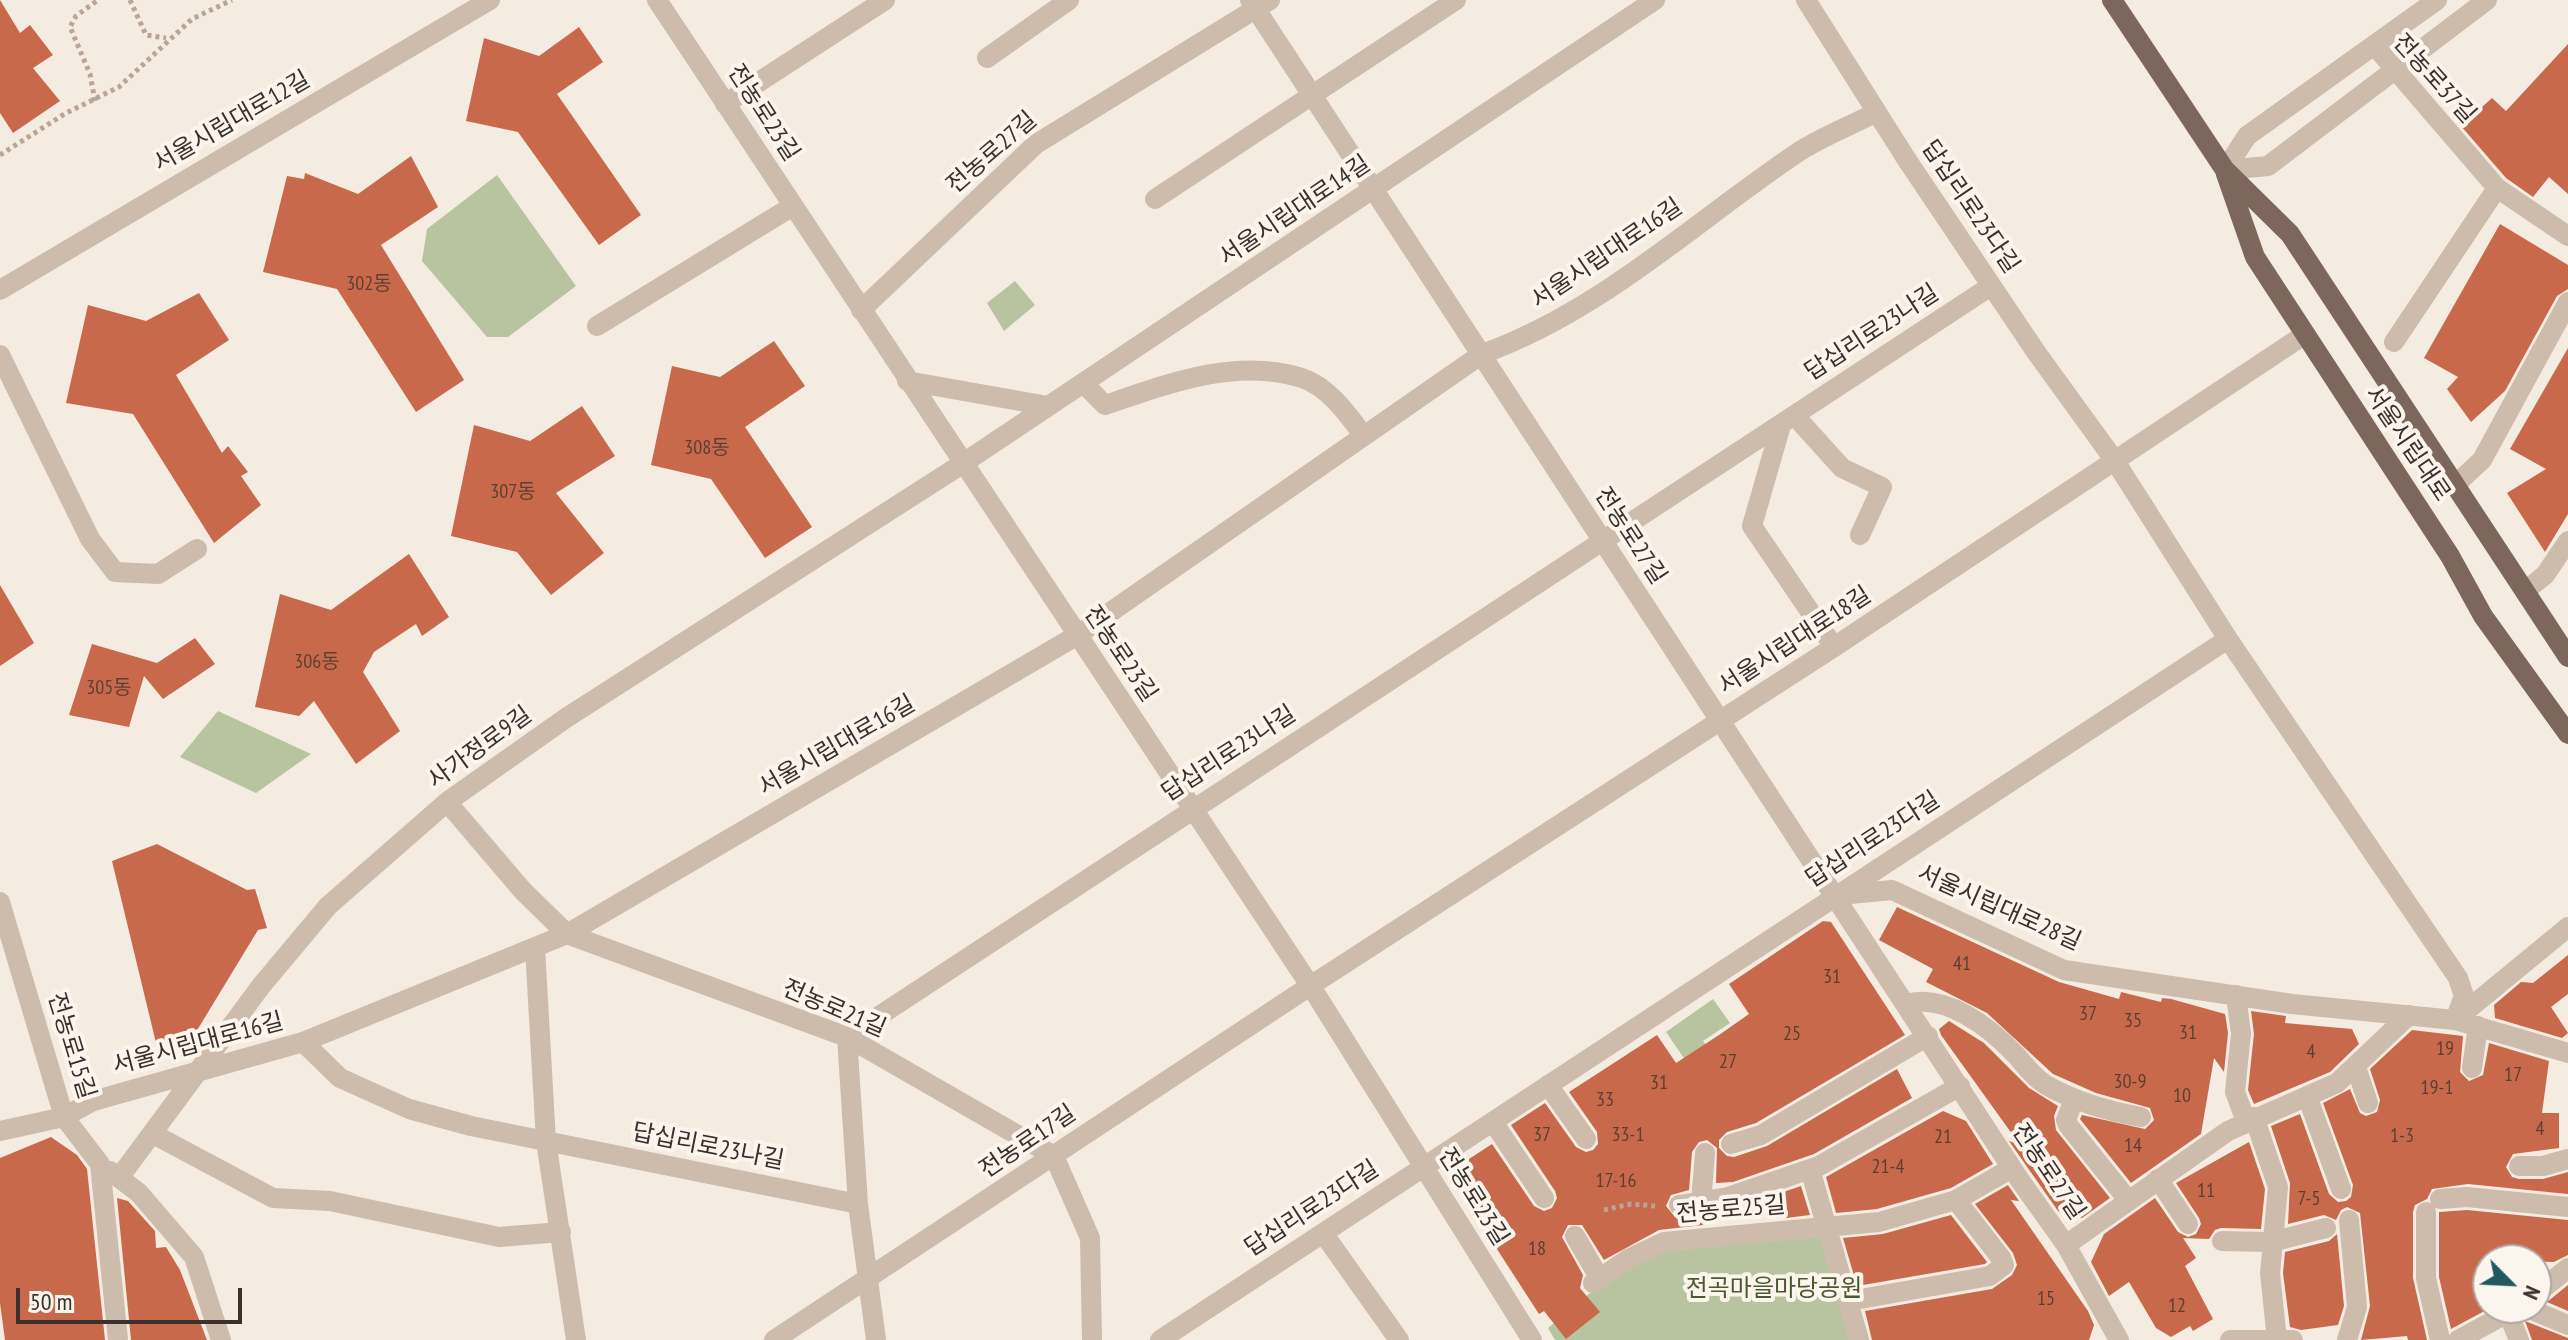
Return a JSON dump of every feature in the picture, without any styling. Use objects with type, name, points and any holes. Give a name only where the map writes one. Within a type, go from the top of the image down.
[{"type":"main road","name":"서울시립대로","points":[[2112,0],[2225,170],[2290,234],[2568,657]]},
{"type":"main road","name":"서울시립대로","points":[[2225,170],[2255,257],[2450,556],[2483,616],[2568,734]]},
{"type":"street","name":"서울시립대로12길","points":[[0,290],[490,0]]},
{"type":"street","name":"전농로23길","points":[[657,0],[1310,986],[1532,1340]]},
{"type":"street","points":[[725,104],[885,0]]},
{"type":"street","points":[[987,58],[1069,0]]},
{"type":"street","points":[[1155,199],[1456,0]]},
{"type":"street","name":"서울시립대로14길","points":[[962,464],[1655,0]]},
{"type":"street","name":"답십리로23다길","points":[[1806,0],[1991,286],[2115,461],[2228,639],[2458,978],[2464,996],[2455,1020]]},
{"type":"street","points":[[2375,46],[2437,0]]},
{"type":"street","points":[[2225,170],[2268,166],[2487,0]]},
{"type":"street","name":"전농로27길","points":[[861,310],[1036,144],[1259,3],[1312,94],[1603,542],[2012,1168],[2066,1245],[2119,1340]]},
{"type":"street","name":"전농로37길","points":[[2225,170],[2247,136],[2375,46],[2497,188],[2568,236]]},
{"type":"street","name":"서울시립대로16길","points":[[64,1117],[93,1101],[303,1042],[567,934],[1076,636],[1482,354],[1529,337],[1639,269],[1802,150],[1877,112]]},
{"type":"street","points":[[2394,342],[2497,188]]},
{"type":"street","points":[[597,326],[793,206]]},
{"type":"street","name":"답십리로23나길","points":[[847,1037],[1991,286]]},
{"type":"street","name":"서울시립대로","points":[[2455,485],[2482,460],[2568,302]]},
{"type":"street","name":"서울시립대로18길","points":[[1310,986],[1834,647],[2304,335]]},
{"type":"street","points":[[0,355],[90,539],[115,572],[158,574],[197,549]]},
{"type":"street","points":[[1083,383],[1105,405],[1162,386],[1237,369],[1304,378],[1340,404],[1364,436]]},
{"type":"street","points":[[907,381],[1048,406]]},
{"type":"street","points":[[1834,647],[1752,526],[1788,420],[1842,468],[1882,487],[1860,535]]},
{"type":"street","name":"사가정로9길","points":[[119,1178],[196,1072],[328,906],[447,802],[566,718],[962,464]]},
{"type":"street","points":[[2525,591],[2545,575],[2568,541]]},
{"type":"street","name":"답십리로23다길","points":[[1160,1340],[2228,639]]},
{"type":"street","name":"전농로21길","points":[[447,802],[523,891],[567,934],[847,1037],[1054,1156]]},
{"type":"street","name":"서울시립대로28길","points":[[1836,896],[1892,890],[2064,970],[2236,995],[2455,1020],[2568,1053]]},
{"type":"street","name":"전농로15길","points":[[0,902],[64,1117],[100,1164],[139,1193],[194,1257],[221,1340]]},
{"type":"street","points":[[2455,1020],[2568,927]]},
{"type":"street","points":[[535,948],[546,1141],[576,1340]]},
{"type":"street","name":"전농로17길","points":[[775,1340],[1310,986]]},
{"type":"street","points":[[2236,995],[2241,1040],[2235,1092],[2277,1179],[2270,1273],[2277,1340]]},
{"type":"street","points":[[1906,1004],[1932,1002],[1960,1012],[2007,1047],[2036,1077],[2074,1099],[2141,1117]]},
{"type":"street","points":[[2066,1245],[2158,1179],[2250,1119],[2337,1083],[2409,1015]]},
{"type":"street","points":[[2472,1068],[2478,1026]]},
{"type":"street","points":[[1731,1144],[1761,1135],[1928,1036]]},
{"type":"street","points":[[847,1037],[858,1204],[876,1340]]},
{"type":"street","name":"서울시립대로16길","points":[[303,1042],[340,1078],[409,1109],[546,1141]]},
{"type":"street","points":[[2356,1067],[2368,1103]]},
{"type":"street","points":[[1548,1085],[1586,1139]]},
{"type":"street","name":"전농로25길","points":[[1679,1205],[1701,1203],[1810,1169],[1874,1137],[1960,1086]]},
{"type":"street","points":[[2307,1096],[2341,1189]]},
{"type":"street","points":[[2074,1099],[2066,1120],[2068,1125],[2128,1200]]},
{"type":"street","points":[[0,1131],[64,1117]]},
{"type":"street","points":[[1493,1122],[1544,1198]]},
{"type":"street","points":[[153,1134],[273,1198],[330,1201],[499,1237],[561,1232]]},
{"type":"street","name":"답십리로23나길","points":[[546,1141],[858,1204]]},
{"type":"street","name":"전농로25길","points":[[1701,1203],[1705,1153]]},
{"type":"street","points":[[1054,1156],[1090,1238],[1092,1340]]},
{"type":"street","points":[[2519,1166],[2543,1166],[2568,1159]]},
{"type":"street","points":[[100,1164],[118,1340]]},
{"type":"street","name":"전농로25길","points":[[1575,1236],[1597,1281],[1628,1259],[1664,1242],[1879,1222],[1956,1200],[2012,1168]]},
{"type":"street","name":"전농로25길","points":[[1810,1169],[1859,1340]]},
{"type":"street","points":[[2158,1179],[2188,1224]]},
{"type":"street","points":[[2440,1340],[2426,1278],[2433,1205],[2467,1197],[2568,1207]]},
{"type":"street","points":[[1849,1301],[1990,1276],[2001,1271],[2001,1258],[1956,1200]]},
{"type":"street","points":[[2347,1340],[2357,1307],[2349,1220]]},
{"type":"street","points":[[2222,1241],[2271,1242],[2326,1228]]},
{"type":"street","points":[[1323,1233],[1399,1340]]},
{"type":"street","points":[[2552,1281],[2568,1268]]},
{"type":"street","points":[[2458,1340],[2489,1324]]},
{"type":"street","points":[[2230,1340],[2293,1340]]},
{"type":"path","points":[[95,101],[90,74],[70,27],[76,16],[98,0]]},
{"type":"path","points":[[130,0],[146,35],[167,39]]},
{"type":"path","points":[[0,155],[66,113],[119,87],[167,39],[192,19],[232,0]]},
{"type":"path","points":[[1604,1210],[1631,1204],[1679,1205]]},
{"type":"green space","points":[[497,175],[576,286],[508,337],[487,337],[422,261],[427,229]]},
{"type":"green space","points":[[1015,281],[1035,305],[1004,331],[987,303]]},
{"type":"green space","points":[[218,711],[311,754],[256,793],[180,757]]},
{"type":"green space","points":[[1713,999],[1730,1023],[1703,1041],[1709,1049],[1688,1064],[1666,1032]]},
{"type":"green space","name":"전곡마을마당공원","points":[[1826,1233],[1853,1340],[1555,1340],[1548,1328],[1601,1284],[1660,1248]]},
{"type":"building","points":[[0,0],[20,33],[30,25],[53,55],[33,68],[60,101],[13,133],[0,113]]},
{"type":"building","points":[[579,27],[603,62],[557,94],[641,215],[599,245],[518,132],[466,121],[484,38],[539,56]]},
{"type":"building","points":[[2568,44],[2568,194],[2549,177],[2533,197],[2506,178],[2461,126],[2492,98],[2506,111]]},
{"type":"building","points":[[411,156],[438,207],[381,245],[464,380],[416,412],[337,289],[263,272],[287,176],[304,179],[305,173],[358,194]]},
{"type":"building","points":[[2500,224],[2568,265],[2568,289],[2557,296],[2505,391],[2471,422],[2447,389],[2458,377],[2424,358]]},
{"type":"building","points":[[199,293],[229,340],[176,375],[222,453],[228,446],[248,472],[241,476],[261,505],[214,543],[133,414],[66,403],[88,305],[146,321]]},
{"type":"building","points":[[774,341],[805,386],[745,427],[812,527],[765,558],[711,479],[651,465],[672,366],[720,377]]},
{"type":"building","points":[[2568,348],[2568,514],[2545,552],[2507,493],[2546,469],[2510,449]]},
{"type":"building","points":[[582,406],[615,456],[556,493],[604,553],[551,595],[517,552],[451,536],[474,425],[530,441]]},
{"type":"building","points":[[409,554],[449,617],[422,636],[416,624],[374,652],[363,672],[400,731],[356,764],[314,701],[299,716],[255,707],[280,594],[331,610]]},
{"type":"building","points":[[0,585],[34,643],[0,666]]},
{"type":"building","points":[[195,638],[215,664],[163,699],[144,676],[129,727],[69,715],[92,644],[157,663]]},
{"type":"building","points":[[157,844],[247,890],[255,889],[267,928],[258,930],[196,1032],[157,1047],[112,861]]},
{"type":"building","points":[[1897,907],[2059,982],[2119,999],[2121,992],[2161,1002],[2162,998],[2171,999],[2225,1014],[2228,1033],[2224,1072],[2214,1058],[2201,1134],[2131,1183],[2080,1119],[2082,1115],[2145,1129],[2154,1120],[2150,1108],[2096,1093],[2053,1074],[1987,1013],[1926,982],[1933,969],[1879,940]]},
{"type":"building","points":[[1823,921],[1831,922],[1905,1035],[1756,1123],[1727,1132],[1719,1140],[1719,1148],[1727,1156],[1734,1157],[1767,1146],[1897,1069],[1912,1098],[1814,1154],[1733,1182],[1716,1183],[1717,1148],[1707,1140],[1699,1142],[1692,1152],[1689,1190],[1671,1195],[1666,1206],[1675,1217],[1701,1216],[1703,1225],[1659,1230],[1604,1260],[1582,1225],[1568,1225],[1562,1237],[1583,1275],[1580,1288],[1600,1312],[1566,1339],[1544,1311],[1539,1314],[1460,1192],[1466,1161],[1492,1144],[1534,1206],[1544,1211],[1552,1208],[1557,1198],[1555,1191],[1511,1125],[1545,1103],[1576,1147],[1586,1152],[1593,1150],[1598,1144],[1597,1132],[1569,1092],[1657,1035],[1676,1063],[1719,1035],[1749,1014],[1729,984]]},
{"type":"building","points":[[2568,955],[2568,994],[2551,1007],[2568,1033],[2562,1038],[2495,1018],[2494,1005],[2521,982],[2533,983]]},
{"type":"building","points":[[2251,1011],[2286,1016],[2285,1023],[2352,1029],[2359,1044],[2330,1072],[2254,1104],[2248,1090],[2254,1034]]},
{"type":"building","points":[[1949,1021],[1984,1043],[2029,1088],[2058,1106],[2054,1116],[2056,1130],[2110,1198],[2082,1218],[2058,1211],[2009,1141],[2020,1145],[1941,1035],[1939,1029]]},
{"type":"building","points":[[2412,1030],[2463,1036],[2460,1072],[2469,1081],[2483,1075],[2489,1043],[2549,1061],[2542,1113],[2559,1113],[2559,1148],[2513,1154],[2506,1167],[2512,1177],[2519,1179],[2543,1179],[2568,1172],[2568,1194],[2468,1184],[2432,1189],[2427,1199],[2415,1205],[2413,1212],[2413,1278],[2427,1340],[2408,1340],[2407,1336],[2361,1340],[2370,1306],[2360,1213],[2347,1207],[2341,1210],[2336,1220],[2324,1215],[2288,1224],[2290,1183],[2271,1126],[2300,1114],[2329,1194],[2338,1202],[2346,1201],[2351,1197],[2353,1185],[2323,1103],[2350,1089],[2360,1113],[2366,1116],[2377,1112],[2380,1100],[2370,1069]]},
{"type":"building","points":[[1943,1111],[1966,1121],[1993,1164],[1951,1188],[1877,1209],[1836,1213],[1826,1177]]},
{"type":"building","points":[[51,1137],[77,1155],[87,1169],[105,1340],[5,1340],[0,1303],[0,1158]]},
{"type":"building","points":[[2249,1142],[2265,1189],[2261,1229],[2221,1228],[2215,1230],[2209,1239],[2183,1238],[2196,1258],[2185,1266],[2213,1319],[2193,1331],[2190,1326],[2171,1337],[2156,1328],[2129,1282],[2109,1296],[2091,1262],[2104,1234],[2155,1198],[2178,1232],[2188,1237],[2196,1234],[2201,1224],[2199,1218],[2176,1183]]},
{"type":"building","points":[[2008,1185],[2019,1201],[2011,1200],[2088,1311],[2094,1325],[2089,1340],[1872,1340],[1865,1311],[1992,1289],[2012,1275],[2017,1265],[2013,1253],[1975,1204]]},
{"type":"building","points":[[1801,1186],[1810,1215],[1786,1218],[1782,1205],[1760,1212],[1757,1201]]},
{"type":"building","points":[[117,1198],[128,1201],[155,1231],[156,1248],[166,1247],[180,1270],[207,1340],[131,1340]]},
{"type":"building","points":[[2467,1210],[2568,1220],[2568,1255],[2552,1262],[2552,1244],[2472,1244],[2472,1318],[2451,1329],[2439,1277],[2439,1212]]},
{"type":"building","points":[[1951,1215],[1987,1262],[1985,1264],[1857,1286],[1843,1238],[1883,1234]]},
{"type":"building","points":[[2337,1234],[2344,1306],[2338,1325],[2301,1330],[2290,1327],[2283,1273],[2285,1252],[2329,1241]]},
{"type":"building","points":[[2568,1285],[2568,1311],[2552,1304],[2552,1298]]},
{"type":"building","points":[[2526,1324],[2568,1338],[2568,1340],[2532,1340]]}]
